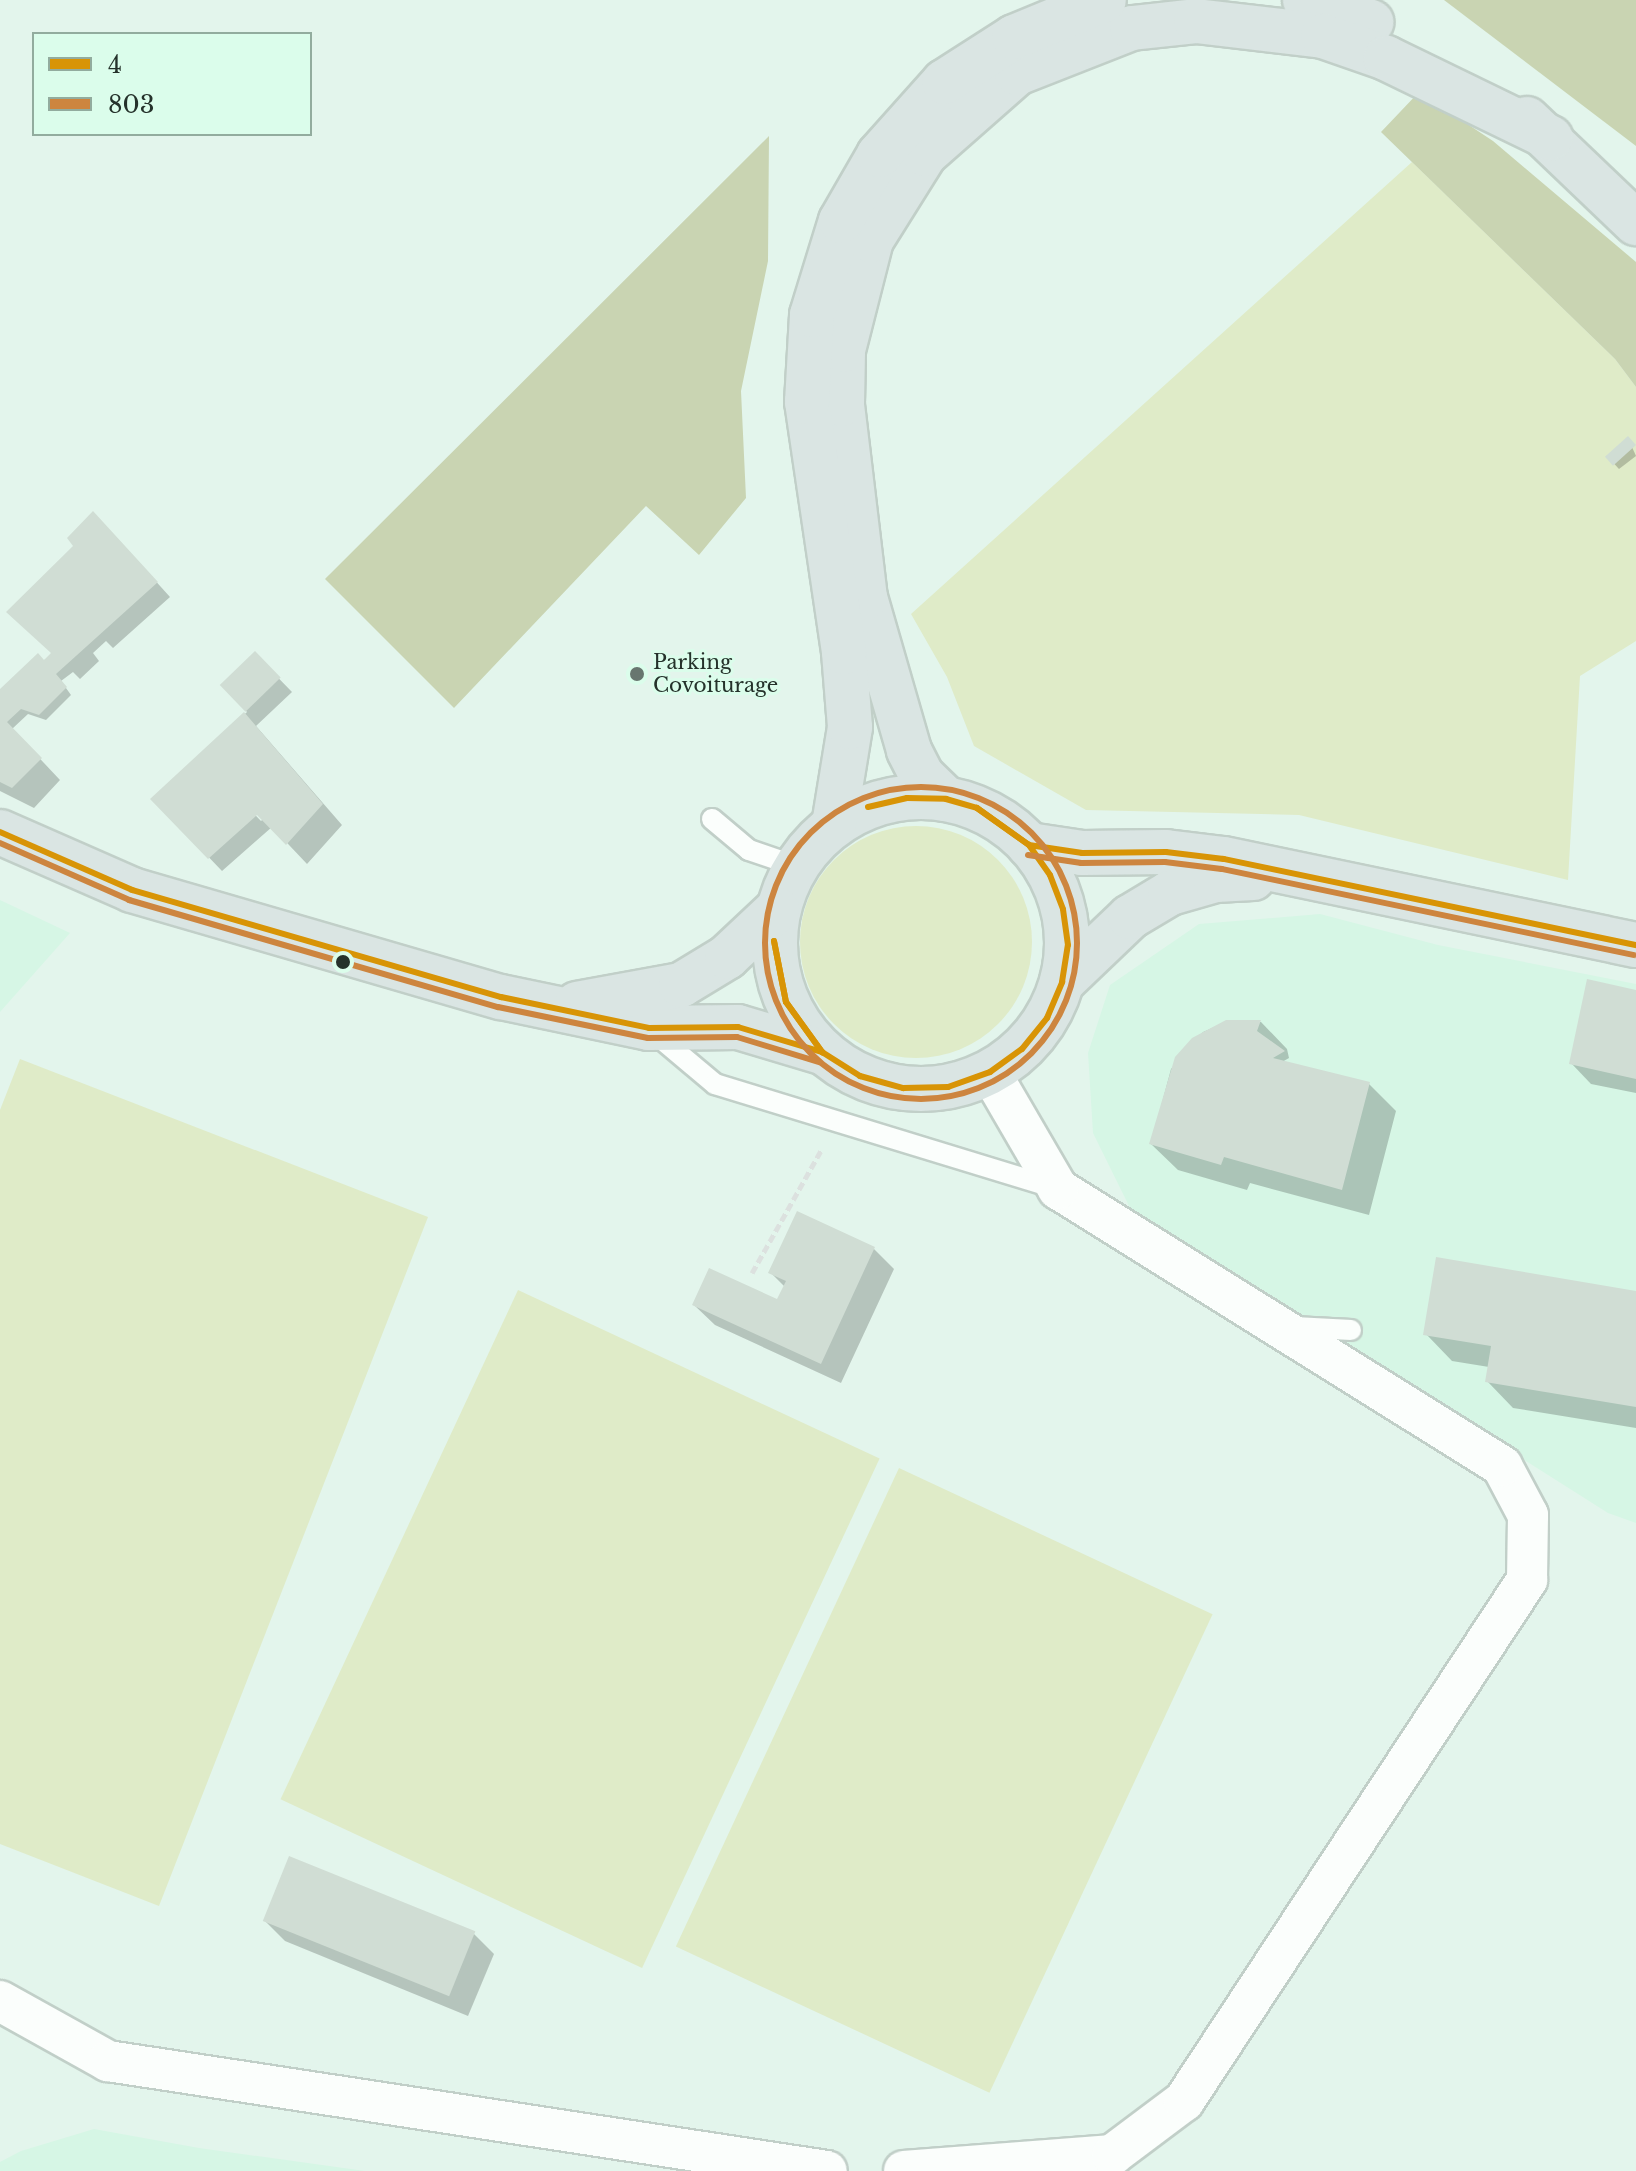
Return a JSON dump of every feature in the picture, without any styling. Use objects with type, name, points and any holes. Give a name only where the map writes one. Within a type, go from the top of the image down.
[{"type":"main road","points":[[834,825],[850,727],[844,652],[807,402],[812,315],[841,221],[879,155],[944,82],[1014,37],[1104,0]]},
{"type":"main road","points":[[1305,0],[1405,33],[1460,66],[1551,138],[1636,223]]},
{"type":"main road","points":[[946,799],[922,776],[909,750],[865,598],[842,404],[843,350],[871,240],[925,154],[1017,73],[1132,28],[1196,21],[1323,36],[1399,63],[1551,138]]},
{"type":"main road","points":[[0,832],[132,890],[394,968],[649,1028],[738,1027],[822,1052],[860,1076],[903,1088],[948,1087],[990,1072],[1031,1039],[1047,1018],[1062,982],[1068,945],[1063,909],[1050,875],[1029,845],[996,818],[946,799],[907,798],[868,807],[834,825],[796,866],[777,910],[775,956],[786,1002],[822,1052]]},
{"type":"main road","points":[[1029,845],[1082,853],[1210,857],[1636,945]]},
{"type":"main road","points":[[1062,982],[1130,917],[1170,893],[1216,880],[1295,875]]},
{"type":"main road","points":[[558,1008],[681,985],[727,957],[777,910]]},
{"type":"street","points":[[904,2171],[1112,2163],[1184,2101],[1527,1580],[1528,1515],[1502,1466],[1283,1326],[1058,1189],[990,1072]]},
{"type":"street","points":[[0,2001],[108,2061],[827,2171]]},
{"type":"lane","points":[[712,819],[749,850],[796,866]]},
{"type":"lane","points":[[649,1028],[715,1084],[857,1130],[1058,1189]]},
{"type":"lane","points":[[1283,1326],[1351,1330]]},
{"type":"path","points":[[752,1273],[821,1149],[857,1130]]},
{"type":"shaded area","points":[[1444,0],[1636,0],[1636,146]]},
{"type":"shaded area","points":[[1419,92],[1493,141],[1636,262],[1636,387],[1615,359],[1381,132]]},
{"type":"shaded area","points":[[769,136],[768,261],[741,391],[746,498],[699,555],[646,506],[454,708],[325,579]]},
{"type":"shaded area","points":[[1412,162],[1615,359],[1636,387],[1636,641],[1580,676],[1568,880],[1299,815],[1086,810],[974,746],[947,677],[911,614]]},
{"type":"shaded area","points":[[916,826],[960,835],[998,860],[1023,898],[1032,942],[1023,986],[998,1024],[960,1049],[916,1058],[872,1049],[834,1024],[809,986],[800,942],[809,898],[834,860],[872,835]]},
{"type":"shaded area","points":[[0,900],[70,933],[0,1012]]},
{"type":"shaded area","points":[[1320,914],[1438,945],[1636,984],[1636,1523],[1608,1513],[1131,1210],[1093,1133],[1088,1053],[1110,985],[1199,924]]},
{"type":"shaded area","points":[[20,1059],[428,1217],[159,1906],[0,1844],[0,1110]]},
{"type":"shaded area","points":[[518,1290],[880,1459],[642,1968],[280,1799]]},
{"type":"shaded area","points":[[899,1468],[1213,1614],[989,2093],[676,1947]]},
{"type":"shaded area","points":[[94,2129],[199,2148],[365,2171],[0,2171],[0,2162],[21,2151]]},
{"type":"building","points":[[1628,436],[1636,445],[1613,466],[1605,457]]},
{"type":"building","points":[[93,511],[158,582],[56,674],[67,687],[39,715],[21,709],[7,722],[42,758],[12,788],[0,782],[0,689],[38,653],[44,660],[51,653],[6,612],[73,546],[67,538]]},
{"type":"building","points":[[255,651],[281,678],[245,712],[220,685]]},
{"type":"building","points":[[244,712],[323,804],[286,845],[257,815],[208,859],[150,799]]},
{"type":"building","points":[[1587,979],[1636,990],[1636,1079],[1569,1064]]},
{"type":"building","points":[[1226,1020],[1261,1020],[1257,1031],[1285,1051],[1273,1058],[1370,1082],[1342,1190],[1224,1157],[1221,1165],[1149,1144],[1175,1057],[1192,1038]]},
{"type":"building","points":[[797,1211],[875,1247],[821,1364],[692,1305],[709,1268],[777,1299],[786,1281],[768,1273]]},
{"type":"building","points":[[1436,1257],[1636,1291],[1636,1407],[1485,1382],[1491,1346],[1423,1335]]},
{"type":"building","points":[[289,1856],[475,1931],[449,1996],[263,1921]]},
{"type":"transit line","name":"803","points":[[921,787],[951,790],[981,799],[1031,833],[1065,883],[1074,913],[1077,943],[1074,973],[1065,1003],[1031,1053],[981,1087],[951,1096],[921,1099],[891,1096],[861,1087],[811,1053],[777,1003],[768,973],[765,943],[768,913],[777,883],[811,833],[861,799],[891,790],[921,787]]},
{"type":"transit line","name":"4","points":[[868,807],[907,798],[946,799],[977,808]]},
{"type":"transit line","name":"4","points":[[977,808],[1029,845]]},
{"type":"transit line","name":"4","points":[[977,808],[1029,845]]},
{"type":"transit line","name":"4","points":[[0,832],[132,890],[501,997],[649,1028],[738,1027],[822,1052]]},
{"type":"transit line","name":"803","points":[[0,843],[129,900],[498,1007],[648,1038],[737,1037],[819,1062]]},
{"type":"transit line","name":"4","points":[[1029,845],[1082,853],[1166,852],[1224,859],[1636,945]]},
{"type":"transit line","name":"4","points":[[822,1052],[860,1076],[903,1088],[948,1087],[990,1072],[1022,1049],[1047,1018],[1062,982],[1068,945],[1063,909],[1050,875],[1029,845]]},
{"type":"transit line","name":"803","points":[[1028,855],[1081,863],[1165,862],[1222,869],[1634,955]]},
{"type":"transit line","name":"4","points":[[774,941],[786,1002]]},
{"type":"transit line","name":"4","points":[[774,941],[786,1002]]},
{"type":"transit line","name":"4","points":[[786,1002],[822,1052]]},
{"type":"transit line","name":"4","points":[[786,1002],[822,1052]]},
{"type":"place","name":"Parking Covoiturage","points":[[637,674]]}]
